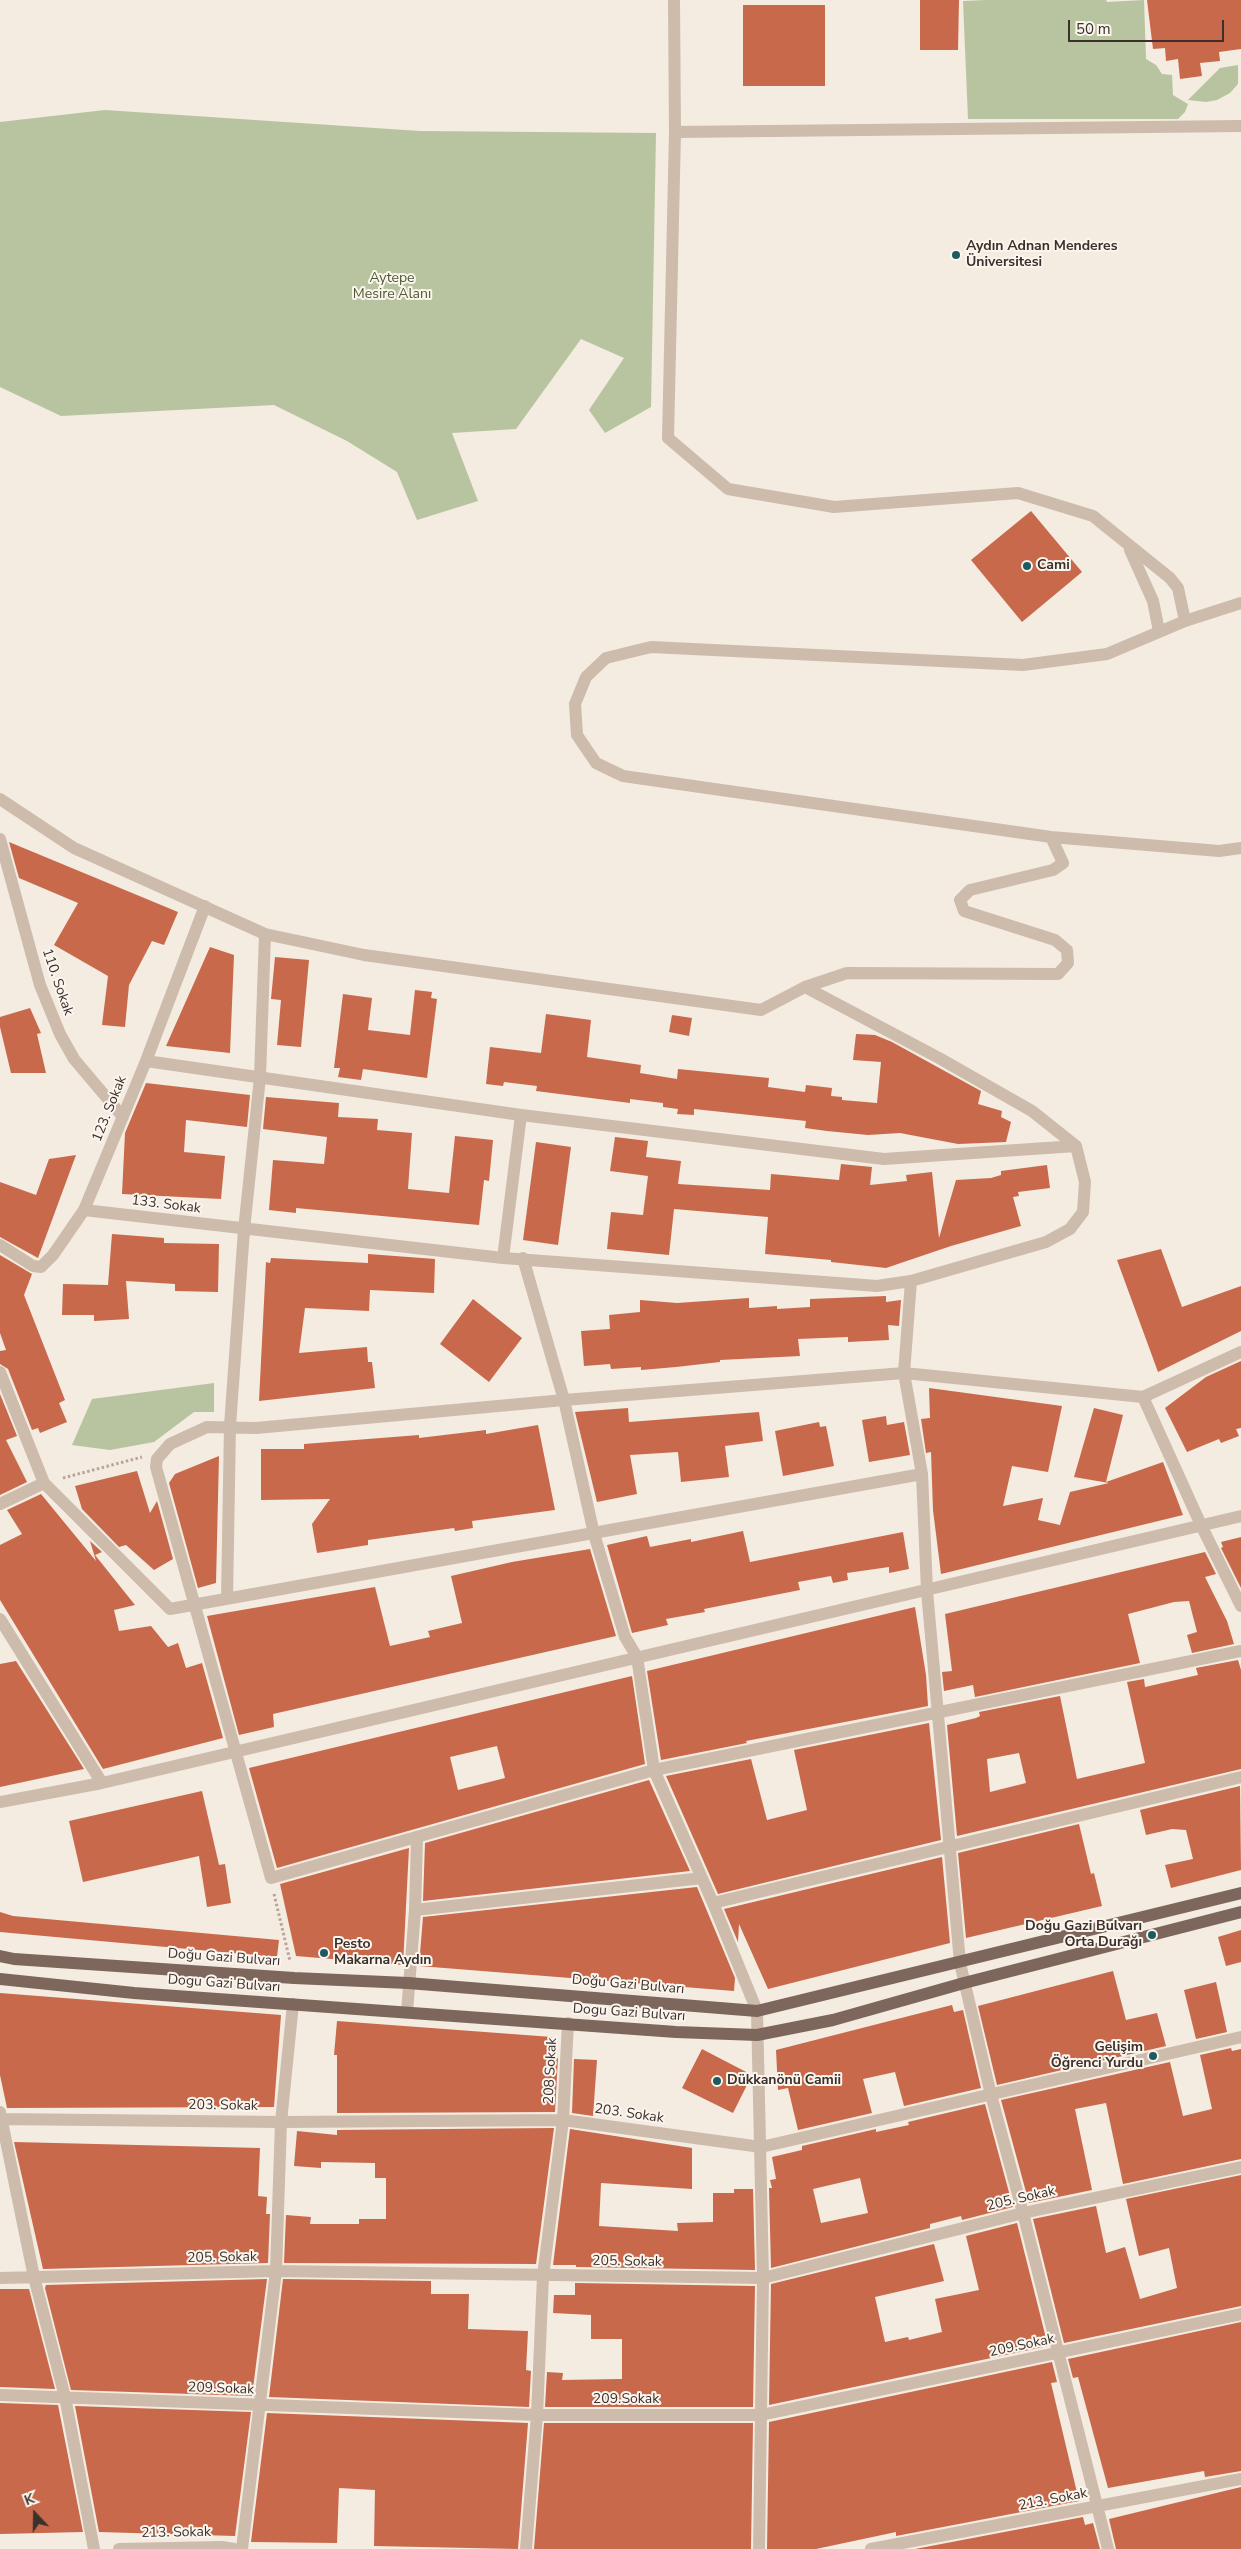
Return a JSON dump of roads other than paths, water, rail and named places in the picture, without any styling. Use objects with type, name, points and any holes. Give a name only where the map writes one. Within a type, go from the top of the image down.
[{"type":"main road","name":"Doğu Gazi Bulvarı","points":[[0,1956],[14,1959],[294,1978],[408,1983],[757,2011],[1241,1893]]},
{"type":"main road","name":"Dogu Gazi Bulvarı","points":[[0,1979],[134,1993],[757,2035],[833,2020],[964,1983],[1241,1912]]},
{"type":"street","points":[[674,0],[675,132],[668,438],[728,489],[834,507],[1018,493],[1093,516],[1170,578],[1178,588],[1185,621]]},
{"type":"street","points":[[675,132],[1241,126]]},
{"type":"street","points":[[1128,546],[1153,601],[1159,631]]},
{"type":"street","points":[[1241,603],[1185,621],[1107,654],[1023,665],[651,647],[606,658],[586,677],[575,704],[577,735],[596,763],[623,776],[1051,837],[1219,851],[1241,848]]},
{"type":"street","points":[[0,799],[74,848],[265,934],[364,955],[761,1010],[805,988],[847,973],[1058,974],[1068,963],[1067,950],[1055,940],[964,911],[960,900],[970,890],[1053,870],[1063,862],[1051,837]]},
{"type":"street","name":"110. Sokak","points":[[0,839],[40,985],[60,1034],[74,1059],[123,1117]]},
{"type":"street","name":"123. Sokak","points":[[0,1245],[33,1266],[41,1267],[53,1255],[84,1210],[146,1061],[205,906]]},
{"type":"street","points":[[228,1599],[230,1426],[244,1230],[260,1078],[265,934]]},
{"type":"street","points":[[805,988],[939,1058],[1032,1111],[1076,1146]]},
{"type":"street","points":[[146,1061],[521,1115],[884,1159],[1076,1146]]},
{"type":"street","points":[[503,1258],[521,1115]]},
{"type":"street","name":"133. Sokak","points":[[84,1210],[244,1230],[503,1258],[877,1286],[911,1281],[1046,1242],[1070,1229],[1083,1212],[1085,1182],[1076,1146]]},
{"type":"street","points":[[522,1258],[564,1400],[594,1534],[625,1637],[637,1657],[654,1770],[713,1903],[757,2011],[763,2278],[759,2549]]},
{"type":"street","points":[[911,1281],[904,1373],[922,1474],[927,1591],[948,1846],[960,1963],[991,2094],[1108,2549]]},
{"type":"street","points":[[1241,1352],[1143,1398],[904,1373],[564,1400],[256,1428],[207,1427],[170,1444],[162,1452],[156,1467],[270,1878],[654,1770],[1241,1650]]},
{"type":"street","points":[[0,1372],[44,1483],[170,1609],[922,1474]]},
{"type":"street","points":[[1143,1398],[1201,1525],[1241,1606]]},
{"type":"street","points":[[0,1504],[44,1483]]},
{"type":"street","points":[[0,1802],[102,1784],[1241,1516]]},
{"type":"street","points":[[0,1619],[102,1784]]},
{"type":"street","points":[[713,1903],[1241,1777]]},
{"type":"street","points":[[407,2012],[415,1910],[417,1838]]},
{"type":"street","points":[[415,1910],[702,1878]]},
{"type":"street","points":[[242,2549],[258,2406],[276,2272],[282,2122],[293,2004]]},
{"type":"street","name":"208 Sokak","points":[[526,2549],[537,2415],[543,2276],[563,2120],[568,2023]]},
{"type":"street","name":"203. Sokak","points":[[0,2117],[282,2122],[563,2120],[761,2147],[1241,2037]]},
{"type":"street","points":[[0,2117],[34,2277],[65,2397],[94,2549]]},
{"type":"street","name":"205. Sokak","points":[[0,2278],[276,2272],[763,2278],[1023,2213],[1241,2167]]},
{"type":"street","name":"209.Sokak","points":[[0,2395],[537,2415],[761,2415],[1241,2314]]},
{"type":"street","name":"213. Sokak","points":[[871,2549],[1241,2480]]},
{"type":"street","name":"213. Sokak","points":[[119,2549],[222,2547],[234,2549]]},
{"type":"place","name":"Aydın Adnan Menderes Üniversitesi","points":[[956,255]]},
{"type":"place","name":"Cami","points":[[1027,566]]},
{"type":"place","name":"Doğu Gazi Bulvarı Orta Durağı","points":[[1152,1935]]},
{"type":"place","name":"Pesto Makarna Aydın","points":[[324,1953]]},
{"type":"place","name":"Gelişim Öğrenci Yurdu","points":[[1153,2056]]},
{"type":"place","name":"Dükkanönü Camii","points":[[717,2081]]},
{"type":"park label","name":"Aytepe Mesire Alanı","points":[[392,288]]}]
